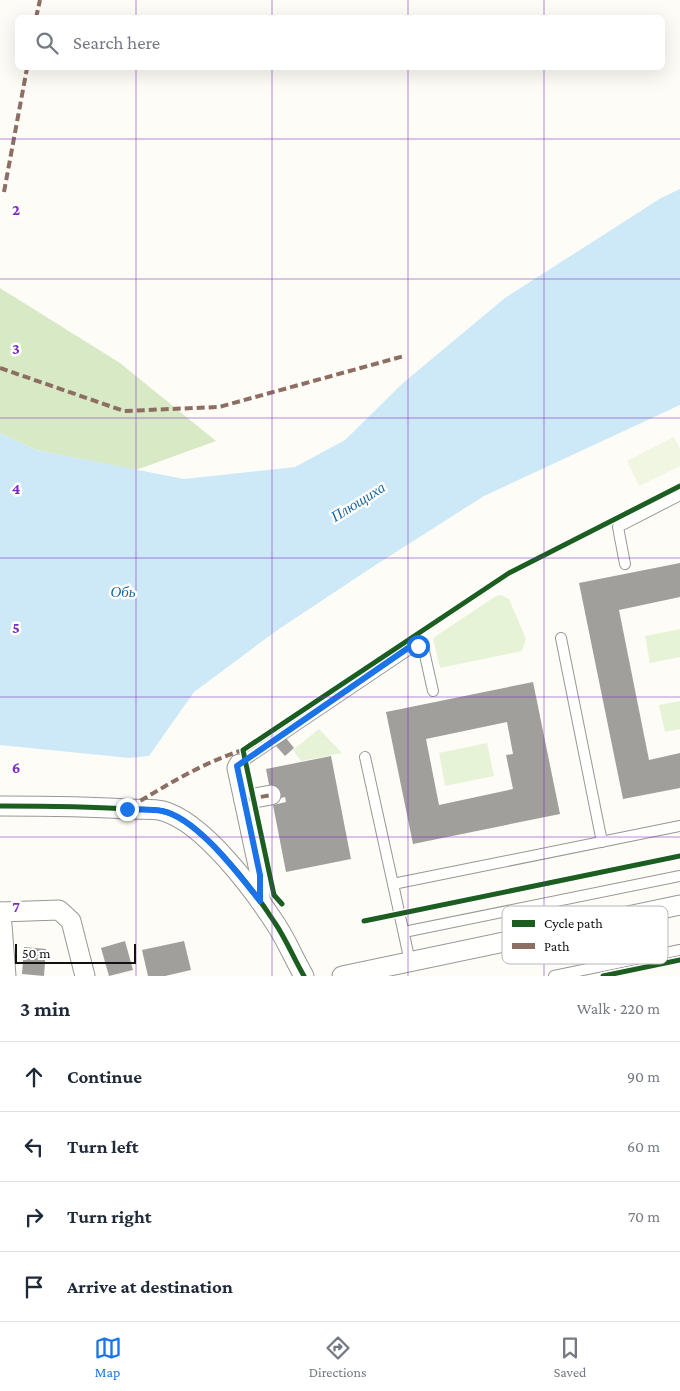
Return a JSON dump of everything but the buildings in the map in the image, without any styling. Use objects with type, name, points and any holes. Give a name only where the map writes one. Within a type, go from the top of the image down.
[{"type":"street","points":[[238,764],[237,768],[260,875],[260,901]]},
{"type":"street","points":[[244,800],[271,794]]},
{"type":"street","points":[[0,806],[94,806],[163,811],[183,820],[206,839],[232,866],[260,901],[276,924],[304,976]]},
{"type":"street","points":[[6,976],[0,912],[59,910],[71,921],[85,976]]},
{"type":"street","points":[[342,976],[384,972],[410,962],[502,943]]},
{"type":"lane","points":[[625,564],[618,527],[680,495]]},
{"type":"lane","points":[[561,638],[602,842]]},
{"type":"lane","points":[[238,764],[414,646],[418,646],[424,651],[433,691]]},
{"type":"lane","points":[[366,757],[410,962]]},
{"type":"lane","points":[[393,884],[680,826]]},
{"type":"lane","points":[[532,906],[680,876]]},
{"type":"lane","points":[[404,932],[502,912]]},
{"type":"lane","points":[[554,976],[612,964]]},
{"type":"green space","points":[[0,288],[120,363],[216,441],[136,470],[36,450],[0,433]]},
{"type":"green space","points":[[674,437],[680,449],[680,466],[639,486],[627,461]]},
{"type":"green space","points":[[501,595],[509,599],[526,639],[522,651],[440,668],[433,638],[496,596]]},
{"type":"green space","points":[[680,629],[680,657],[650,663],[645,636]]},
{"type":"green space","points":[[680,701],[680,729],[665,732],[659,705]]},
{"type":"green space","points":[[319,729],[342,753],[301,761],[293,750]]},
{"type":"green space","points":[[487,743],[494,776],[445,786],[439,753]]},
{"type":"water","name":"Обь","points":[[680,189],[680,405],[484,496],[374,566],[276,631],[194,692],[149,756],[130,758],[0,745],[0,433],[36,450],[184,479],[295,467],[345,440],[403,383],[505,298],[661,198]]},
{"type":"marked path","points":[[37,15],[40,0]]},
{"type":"marked path","points":[[4,192],[27,70]]},
{"type":"marked path","points":[[0,368],[124,411],[219,407],[404,356]]},
{"type":"marked path","points":[[130,807],[199,768],[243,750]]},
{"type":"marked path","points":[[239,764],[237,768],[260,875],[260,899]]},
{"type":"marked path","points":[[249,799],[271,795]]},
{"type":"cycle path","points":[[282,904],[274,895],[243,750],[509,573],[680,486]]},
{"type":"cycle path","points":[[0,806],[154,810],[163,811],[178,818],[194,828],[210,842],[226,858],[254,893],[279,929],[304,976]]},
{"type":"cycle path","points":[[364,921],[680,856]]},
{"type":"cycle path","points":[[668,962],[680,960]]},
{"type":"cycle path","points":[[603,976],[661,964]]},
{"type":"route","points":[[127,809],[163,811],[183,820],[206,839],[232,866],[260,901],[260,875],[237,766],[408,648],[418,646]]},
{"type":"water label","name":"Плющиха","points":[[358,502]]}]
